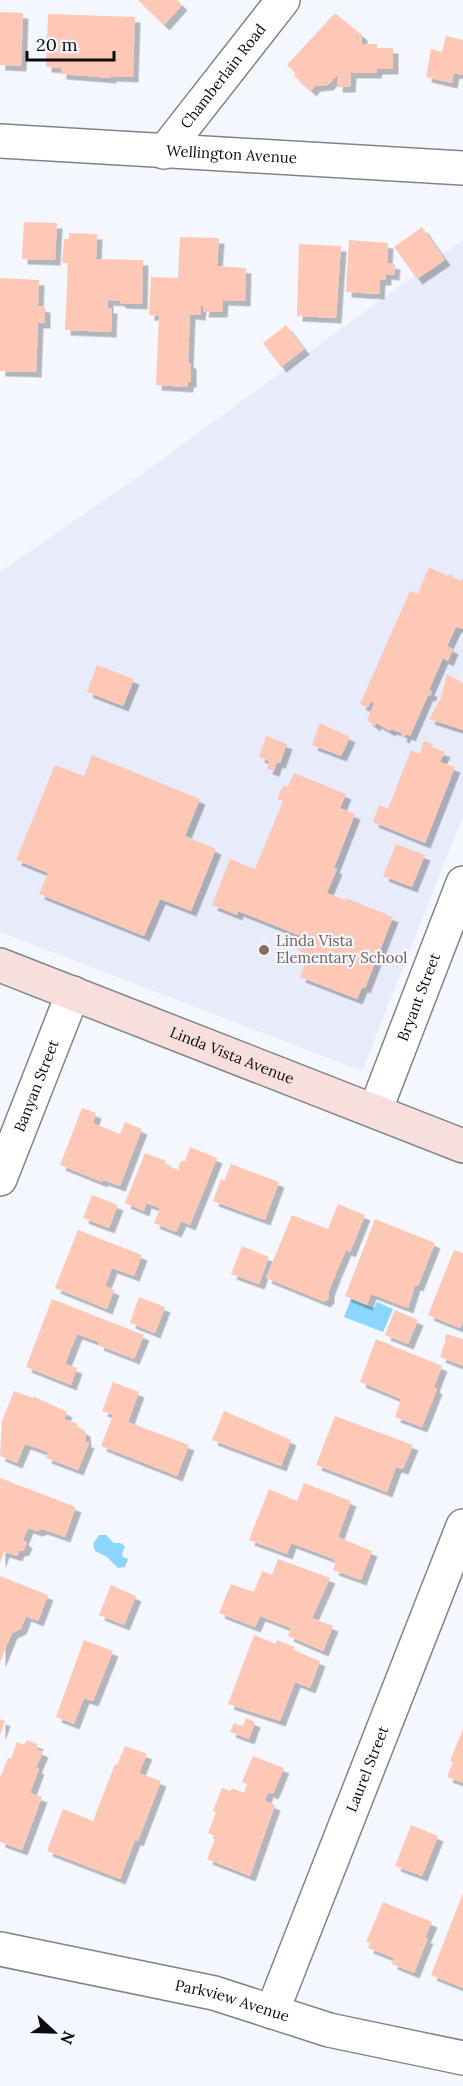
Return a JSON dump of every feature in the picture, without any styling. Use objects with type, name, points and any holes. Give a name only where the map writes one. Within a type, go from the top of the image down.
[{"type":"main road","name":"Linda Vista Avenue","points":[[0,964],[463,1146]]},
{"type":"street","name":"Chamberlain Road","points":[[164,152],[283,0]]},
{"type":"street","name":"Wellington Avenue","points":[[0,141],[463,168]]},
{"type":"street","name":"Bryant Street","points":[[375,1111],[463,883]]},
{"type":"street","name":"Banyan Street","points":[[0,1179],[73,993]]},
{"type":"street","name":"Laurel Street","points":[[273,2012],[463,1526]]},
{"type":"street","name":"Parkview Avenue","points":[[0,1949],[214,1993],[329,2030],[463,2058]]},
{"type":"shaded area","points":[[463,240],[463,816],[362,1071],[0,932],[0,572],[135,479]]},
{"type":"water","points":[[351,1299],[374,1308],[377,1302],[393,1309],[383,1332],[344,1317]]},
{"type":"water","points":[[99,1535],[106,1535],[114,1543],[125,1546],[122,1554],[128,1559],[125,1567],[118,1568],[107,1557],[95,1551],[93,1544]]},
{"type":"building","points":[[138,0],[177,0],[182,5],[164,25]]},
{"type":"building","points":[[0,12],[23,13],[21,66],[0,65]]},
{"type":"building","points":[[335,13],[362,35],[362,44],[377,44],[377,48],[393,48],[393,69],[377,69],[376,73],[351,73],[350,87],[337,87],[338,74],[328,85],[315,86],[311,91],[294,76],[296,73],[287,65]]},
{"type":"building","points":[[48,14],[135,17],[133,77],[111,76],[111,78],[61,74],[61,68],[46,67]]},
{"type":"building","points":[[446,36],[463,40],[463,75],[454,73],[452,83],[426,77],[431,49],[442,52]]},
{"type":"building","points":[[24,222],[57,223],[55,260],[22,259]]},
{"type":"building","points":[[422,227],[445,260],[417,279],[394,247]]},
{"type":"building","points":[[69,233],[97,234],[96,259],[143,260],[142,304],[108,300],[108,308],[112,308],[111,332],[65,330],[68,263],[62,263],[64,239],[69,239]]},
{"type":"building","points":[[180,237],[219,238],[217,266],[246,268],[245,301],[223,300],[222,312],[203,312],[204,306],[201,306],[200,315],[190,314],[188,363],[191,363],[191,382],[188,382],[188,387],[156,385],[159,316],[149,315],[151,277],[178,278]]},
{"type":"building","points":[[349,240],[388,243],[387,263],[395,264],[394,275],[386,274],[386,280],[380,280],[379,294],[346,292]]},
{"type":"building","points":[[299,244],[341,246],[336,318],[297,316]]},
{"type":"building","points":[[0,278],[39,280],[38,306],[45,307],[45,323],[38,323],[36,372],[0,371]]},
{"type":"building","points":[[286,325],[304,349],[281,367],[263,343]]},
{"type":"building","points":[[429,567],[448,576],[453,575],[452,577],[461,581],[463,577],[463,629],[456,627],[447,646],[453,649],[448,661],[443,658],[429,690],[432,692],[430,696],[428,695],[410,736],[406,734],[404,738],[401,736],[402,733],[391,729],[390,731],[376,723],[375,726],[367,720],[374,703],[371,701],[368,708],[360,704],[410,591],[418,594]]},
{"type":"building","points":[[97,665],[134,679],[123,706],[87,692]]},
{"type":"building","points":[[447,674],[463,683],[463,730],[429,719],[441,698]]},
{"type":"building","points":[[320,723],[350,737],[341,756],[312,745]]},
{"type":"building","points":[[266,736],[287,744],[280,763],[277,762],[274,771],[267,769],[269,761],[259,757]]},
{"type":"building","points":[[424,741],[445,752],[440,762],[455,767],[425,843],[373,822],[379,805],[388,809],[411,750],[420,754]]},
{"type":"building","points":[[92,755],[200,799],[185,836],[216,849],[191,911],[160,899],[144,936],[39,894],[48,873],[16,860],[55,765],[84,776]]},
{"type":"building","points":[[294,773],[346,794],[340,808],[355,814],[327,893],[393,917],[365,988],[362,987],[357,999],[300,977],[309,955],[298,950],[303,937],[238,911],[237,915],[212,905],[230,859],[255,869],[283,801],[277,799],[283,785],[288,787]]},
{"type":"building","points":[[396,844],[425,855],[412,887],[383,876]]},
{"type":"building","points":[[82,1108],[96,1113],[93,1123],[120,1134],[125,1122],[142,1129],[120,1186],[103,1180],[102,1182],[60,1165]]},
{"type":"building","points":[[190,1147],[217,1158],[190,1225],[181,1221],[176,1232],[154,1223],[160,1208],[146,1203],[144,1211],[125,1203],[145,1153],[166,1161],[165,1165],[181,1171],[178,1168],[181,1161],[185,1161]]},
{"type":"building","points":[[231,1164],[279,1182],[265,1220],[213,1201],[221,1179],[224,1181]]},
{"type":"building","points":[[92,1195],[118,1205],[109,1228],[83,1218]]},
{"type":"building","points":[[338,1204],[365,1215],[350,1252],[346,1250],[336,1273],[329,1291],[329,1298],[325,1302],[266,1278],[292,1215],[328,1229]]},
{"type":"building","points":[[375,1219],[435,1243],[418,1286],[415,1285],[408,1308],[371,1294],[367,1305],[345,1296]]},
{"type":"building","points":[[78,1230],[142,1255],[134,1276],[112,1268],[105,1286],[114,1290],[107,1309],[55,1288]]},
{"type":"building","points":[[242,1246],[269,1257],[259,1284],[231,1274]]},
{"type":"building","points":[[454,1250],[463,1253],[463,1321],[460,1328],[428,1315]]},
{"type":"building","points":[[139,1297],[165,1307],[155,1333],[130,1323]]},
{"type":"building","points":[[52,1299],[144,1335],[134,1359],[77,1334],[65,1364],[77,1368],[71,1385],[26,1367]]},
{"type":"building","points":[[395,1310],[418,1320],[408,1344],[385,1335]]},
{"type":"building","points":[[446,1334],[463,1339],[463,1366],[440,1357]]},
{"type":"building","points":[[376,1339],[442,1366],[434,1387],[437,1389],[422,1427],[395,1417],[401,1399],[360,1382]]},
{"type":"building","points":[[113,1382],[139,1392],[128,1422],[189,1445],[177,1476],[101,1446],[113,1415],[102,1411]]},
{"type":"building","points":[[14,1391],[33,1398],[33,1396],[67,1412],[64,1419],[78,1424],[77,1427],[85,1431],[86,1442],[89,1443],[78,1470],[46,1458],[48,1452],[25,1444],[17,1463],[0,1456],[2,1421]]},
{"type":"building","points":[[224,1411],[291,1440],[281,1466],[212,1440]]},
{"type":"building","points":[[335,1416],[413,1445],[403,1469],[396,1467],[387,1492],[316,1465]]},
{"type":"building","points":[[0,1478],[76,1507],[65,1537],[42,1529],[37,1531],[28,1528],[23,1540],[27,1543],[24,1550],[19,1551],[17,1556],[4,1552],[0,1563]]},
{"type":"building","points":[[304,1483],[351,1501],[338,1537],[372,1551],[361,1580],[333,1570],[336,1562],[331,1558],[291,1543],[287,1554],[249,1540],[269,1489],[297,1501]]},
{"type":"building","points":[[278,1559],[330,1578],[312,1618],[333,1626],[323,1651],[288,1636],[291,1628],[260,1616],[255,1627],[219,1613],[231,1584],[254,1592],[262,1571],[272,1575]]},
{"type":"building","points":[[0,1576],[48,1595],[38,1621],[26,1616],[21,1629],[12,1633],[0,1662]]},
{"type":"building","points":[[111,1585],[136,1596],[124,1625],[99,1615]]},
{"type":"building","points":[[254,1635],[276,1644],[277,1640],[295,1647],[293,1650],[320,1661],[310,1688],[295,1682],[280,1721],[228,1704]]},
{"type":"building","points":[[84,1640],[113,1651],[93,1701],[84,1698],[74,1724],[56,1717]]},
{"type":"building","points":[[246,1718],[255,1722],[249,1739],[230,1732],[234,1723],[243,1726]]},
{"type":"building","points":[[0,1719],[5,1721],[0,1735]]},
{"type":"building","points":[[463,1729],[463,1783],[447,1777],[453,1762],[450,1761]]},
{"type":"building","points":[[27,1740],[38,1744],[36,1749],[43,1752],[36,1768],[39,1769],[30,1793],[42,1797],[22,1850],[0,1842],[0,1778],[17,1742],[24,1745]]},
{"type":"building","points":[[125,1746],[147,1754],[139,1773],[161,1781],[138,1841],[135,1840],[120,1879],[47,1851],[63,1809],[93,1821],[115,1764],[117,1765]]},
{"type":"building","points":[[253,1756],[284,1768],[273,1794],[268,1792],[265,1801],[275,1805],[250,1876],[207,1859],[216,1837],[208,1833],[222,1788],[231,1791],[232,1788],[244,1793],[247,1784],[242,1782]]},
{"type":"building","points":[[411,1825],[438,1836],[422,1876],[395,1866]]},
{"type":"building","points":[[463,1893],[463,1988],[431,1975]]},
{"type":"building","points":[[383,1902],[432,1922],[414,1973],[392,1964],[394,1958],[368,1948],[370,1943],[366,1942]]},
{"type":"place","name":"Linda Vista Elementary School","points":[[264,950]]}]
